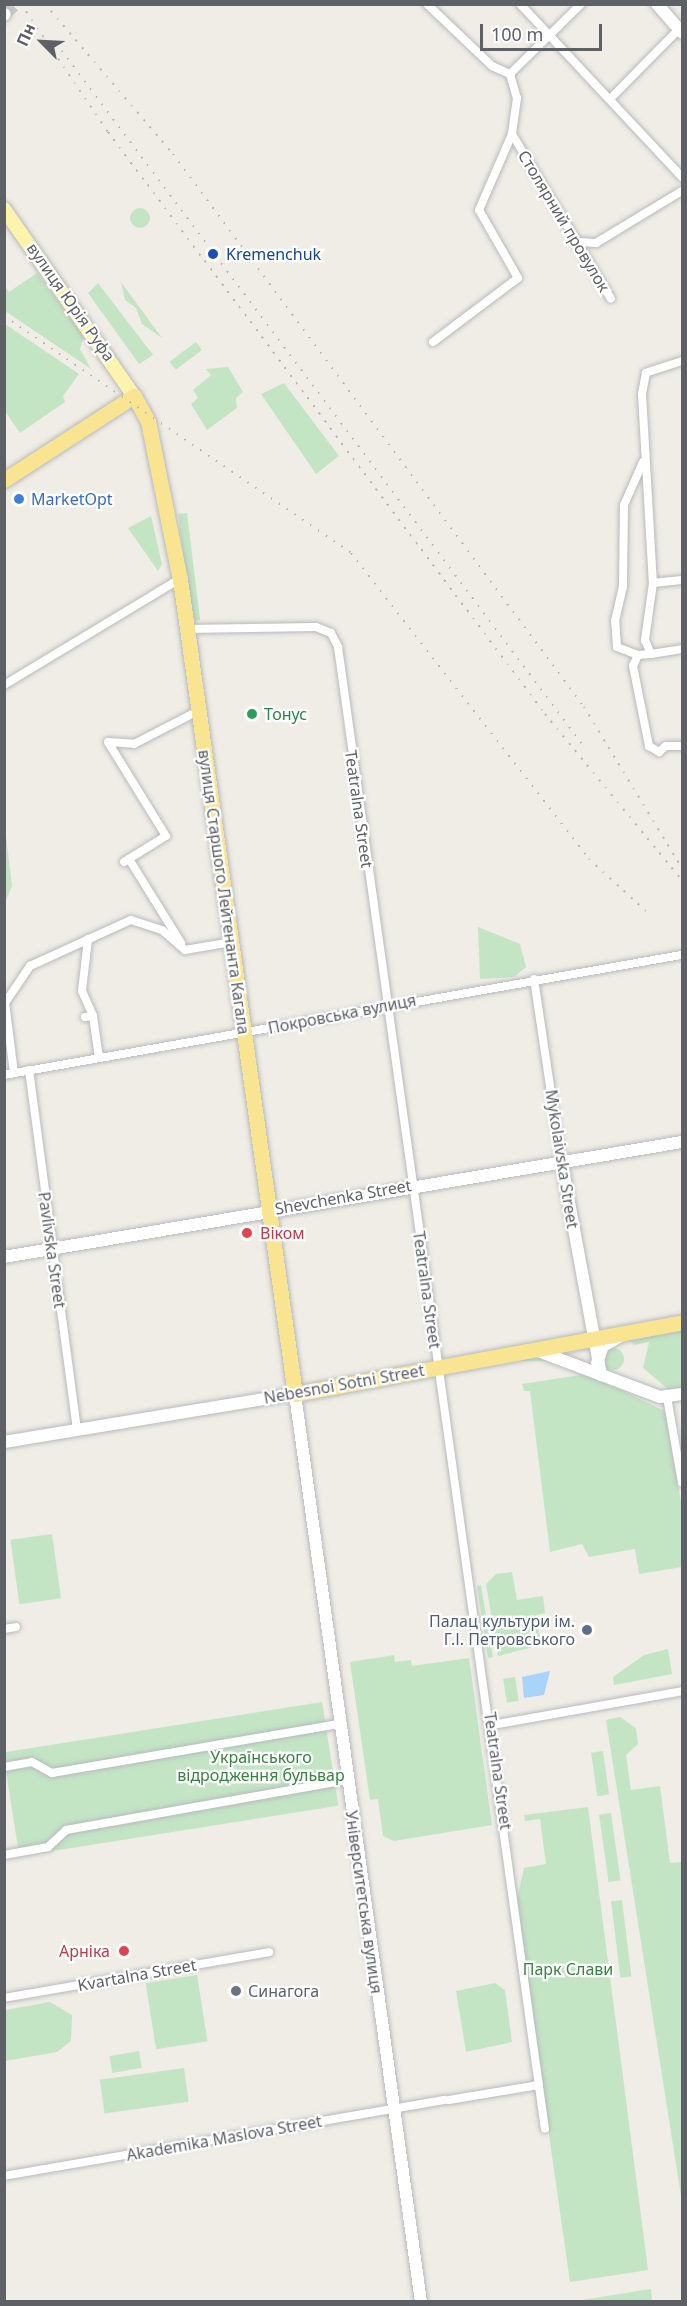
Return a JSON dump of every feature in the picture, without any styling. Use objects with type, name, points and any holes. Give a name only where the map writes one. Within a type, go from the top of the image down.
[{"type":"highway","points":[[4,480],[134,396]]},
{"type":"highway","name":"вулиця Старшого Лейтенанта Кагала","points":[[134,396],[156,447],[180,579],[294,1395]]},
{"type":"highway","name":"Nebesnoi Sotni Street","points":[[294,1395],[682,1322]]},
{"type":"main road","name":"вулиця Юрія Руфа","points":[[4,209],[134,396]]},
{"type":"street","points":[[427,4],[492,66],[510,74],[581,4]]},
{"type":"street","points":[[520,4],[611,98],[682,177]]},
{"type":"street","points":[[611,98],[681,29],[657,4]]},
{"type":"street","name":"Столярний провулок","points":[[510,74],[517,98],[512,134],[580,242],[611,299]]},
{"type":"street","points":[[433,342],[518,278],[479,210],[512,134]]},
{"type":"street","points":[[580,242],[596,243],[682,191]]},
{"type":"street","points":[[651,654],[645,640],[652,583],[643,461],[642,394],[646,373],[657,366],[682,361]]},
{"type":"street","points":[[643,461],[624,505],[623,586],[615,621],[617,646],[638,655],[682,649]]},
{"type":"street","points":[[4,686],[180,579]]},
{"type":"street","points":[[652,583],[682,580]]},
{"type":"street","name":"Teatralna Street","points":[[186,629],[280,624],[331,633],[338,646],[386,1004],[492,1725],[545,2129]]},
{"type":"street","points":[[638,655],[633,666],[635,692],[649,746],[659,752],[666,746],[682,746]]},
{"type":"street","points":[[185,950],[127,861],[165,836],[108,742],[134,744],[198,711]]},
{"type":"street","points":[[9,1074],[5,1003],[30,966],[131,920],[162,930],[185,950]]},
{"type":"street","points":[[88,939],[82,991],[99,1058]]},
{"type":"street","points":[[185,950],[232,942]]},
{"type":"street","name":"Покровська вулиця","points":[[9,1074],[245,1034],[386,1004],[681,956]]},
{"type":"street","name":"Mykolaivska Street","points":[[534,979],[590,1339],[599,1369]]},
{"type":"street","name":"Pavlivska Street","points":[[29,1070],[77,1429]]},
{"type":"street","name":"Shevchenka Street","points":[[4,1257],[561,1159],[682,1142]]},
{"type":"street","points":[[599,1369],[603,1346],[629,1331]]},
{"type":"street","points":[[538,1350],[599,1369],[667,1396],[682,1394]]},
{"type":"street","name":"Nebesnoi Sotni Street","points":[[4,1442],[294,1395]]},
{"type":"street","name":"Університетська вулиця","points":[[294,1395],[421,2301]]},
{"type":"street","points":[[667,1396],[682,1483]]},
{"type":"street","points":[[4,1629],[16,1627]]},
{"type":"street","points":[[492,1725],[682,1691]]},
{"type":"street","points":[[4,1767],[32,1762],[52,1773],[339,1724]]},
{"type":"street","points":[[4,1855],[48,1847],[66,1830],[347,1780]]},
{"type":"street","name":"Kvartalna Street","points":[[4,1998],[269,1952]]},
{"type":"street","name":"Akademika Maslova Street","points":[[4,2176],[538,2085]]},
{"type":"green space","points":[[136,208],[144,208],[150,214],[150,222],[144,228],[136,228],[130,222],[130,214]]},
{"type":"green space","points":[[37,273],[84,336],[80,349],[91,369],[5,311],[4,285],[9,292]]},
{"type":"green space","points":[[121,282],[162,338],[142,324],[136,308],[125,300]]},
{"type":"green space","points":[[98,283],[153,355],[139,364],[88,293]]},
{"type":"green space","points":[[5,324],[79,374],[63,396],[65,402],[20,433],[5,411]]},
{"type":"green space","points":[[196,342],[202,350],[176,370],[170,362]]},
{"type":"green space","points":[[228,367],[243,392],[236,398],[237,408],[207,430],[191,404],[198,398],[193,390],[211,375],[206,369]]},
{"type":"green space","points":[[284,383],[339,456],[316,474],[261,394]]},
{"type":"green space","points":[[187,513],[200,620],[191,621],[178,514]]},
{"type":"green space","points":[[151,516],[162,564],[158,571],[128,528]]},
{"type":"green space","points":[[5,828],[12,886],[4,903]]},
{"type":"green space","points":[[478,927],[520,944],[526,967],[514,977],[480,979]]},
{"type":"green space","points":[[682,1328],[682,1389],[669,1390],[643,1368],[649,1342],[634,1345],[629,1339]]},
{"type":"green space","points":[[613,1348],[623,1355],[624,1359],[617,1369],[613,1370],[603,1363],[602,1359],[609,1349]]},
{"type":"green space","points":[[476,1358],[547,1358],[547,1361],[476,1361]]},
{"type":"green space","points":[[587,1374],[665,1411],[682,1507],[682,1567],[639,1574],[635,1549],[589,1557],[582,1544],[550,1552],[530,1391],[524,1391],[522,1384]]},
{"type":"green space","points":[[52,1534],[61,1598],[19,1604],[10,1540]]},
{"type":"green space","points":[[512,1572],[517,1600],[543,1596],[545,1613],[536,1615],[541,1645],[498,1656],[486,1584],[496,1574]]},
{"type":"green space","points":[[481,1585],[493,1657],[488,1658],[477,1586]]},
{"type":"green space","points":[[668,1649],[672,1674],[614,1685],[613,1677],[644,1655]]},
{"type":"green space","points":[[394,1655],[395,1662],[411,1660],[412,1666],[469,1658],[492,1825],[394,1841],[383,1836],[378,1799],[370,1800],[350,1662]]},
{"type":"green space","points":[[515,1677],[519,1701],[507,1703],[503,1679]]},
{"type":"green space","name":"Українського відродження бульвар","points":[[322,1702],[338,1806],[19,1856],[4,1752]]},
{"type":"green space","name":"Парк Слави","points":[[620,1717],[636,1728],[638,1744],[626,1755],[631,1790],[660,1786],[670,1863],[682,1862],[682,2202],[606,1720]]},
{"type":"green space","points":[[603,1751],[609,1795],[597,1796],[591,1753]]},
{"type":"green space","name":"Парк Слави","points":[[588,1807],[648,2270],[570,2282],[516,1904],[524,1868],[546,1864],[540,1819],[525,1821],[524,1815]]},
{"type":"green space","points":[[611,1813],[620,1880],[609,1882],[599,1815]]},
{"type":"green space","points":[[622,1900],[631,1976],[620,1978],[611,1901]]},
{"type":"green space","points":[[197,1975],[207,2041],[156,2049],[146,1983]]},
{"type":"green space","points":[[495,1983],[505,1990],[512,2042],[466,2052],[456,1991]]},
{"type":"green space","points":[[50,2002],[72,2015],[71,2041],[57,2052],[5,2061],[5,2010]]},
{"type":"green space","points":[[139,2051],[142,2068],[112,2073],[109,2056]]},
{"type":"green space","points":[[184,2068],[189,2102],[105,2113],[100,2080]]},
{"type":"green space","points":[[651,2289],[652,2301],[576,2301]]},
{"type":"water","points":[[550,1671],[544,1695],[524,1698],[522,1677]]},
{"type":"tunnel","points":[[5,14],[16,4]]},
{"type":"railway","points":[[21,4],[108,132],[545,714],[680,878]]},
{"type":"railway","points":[[45,4],[173,154],[584,707],[682,868]]},
{"type":"railway","points":[[56,43],[582,744]]},
{"type":"railway","points":[[4,316],[351,553],[589,859],[646,911]]},
{"type":"place","name":"Kremenchuk","points":[[213,254]]},
{"type":"place","name":"MarketOpt","points":[[19,499]]},
{"type":"place","name":"Тонус","points":[[252,714]]},
{"type":"place","name":"Віком","points":[[247,1233]]},
{"type":"place","name":"Палац культури ім. Г.І. Петровського","points":[[587,1630]]},
{"type":"place","name":"Арніка","points":[[124,1951]]},
{"type":"place","name":"Синагога","points":[[236,1991]]}]
